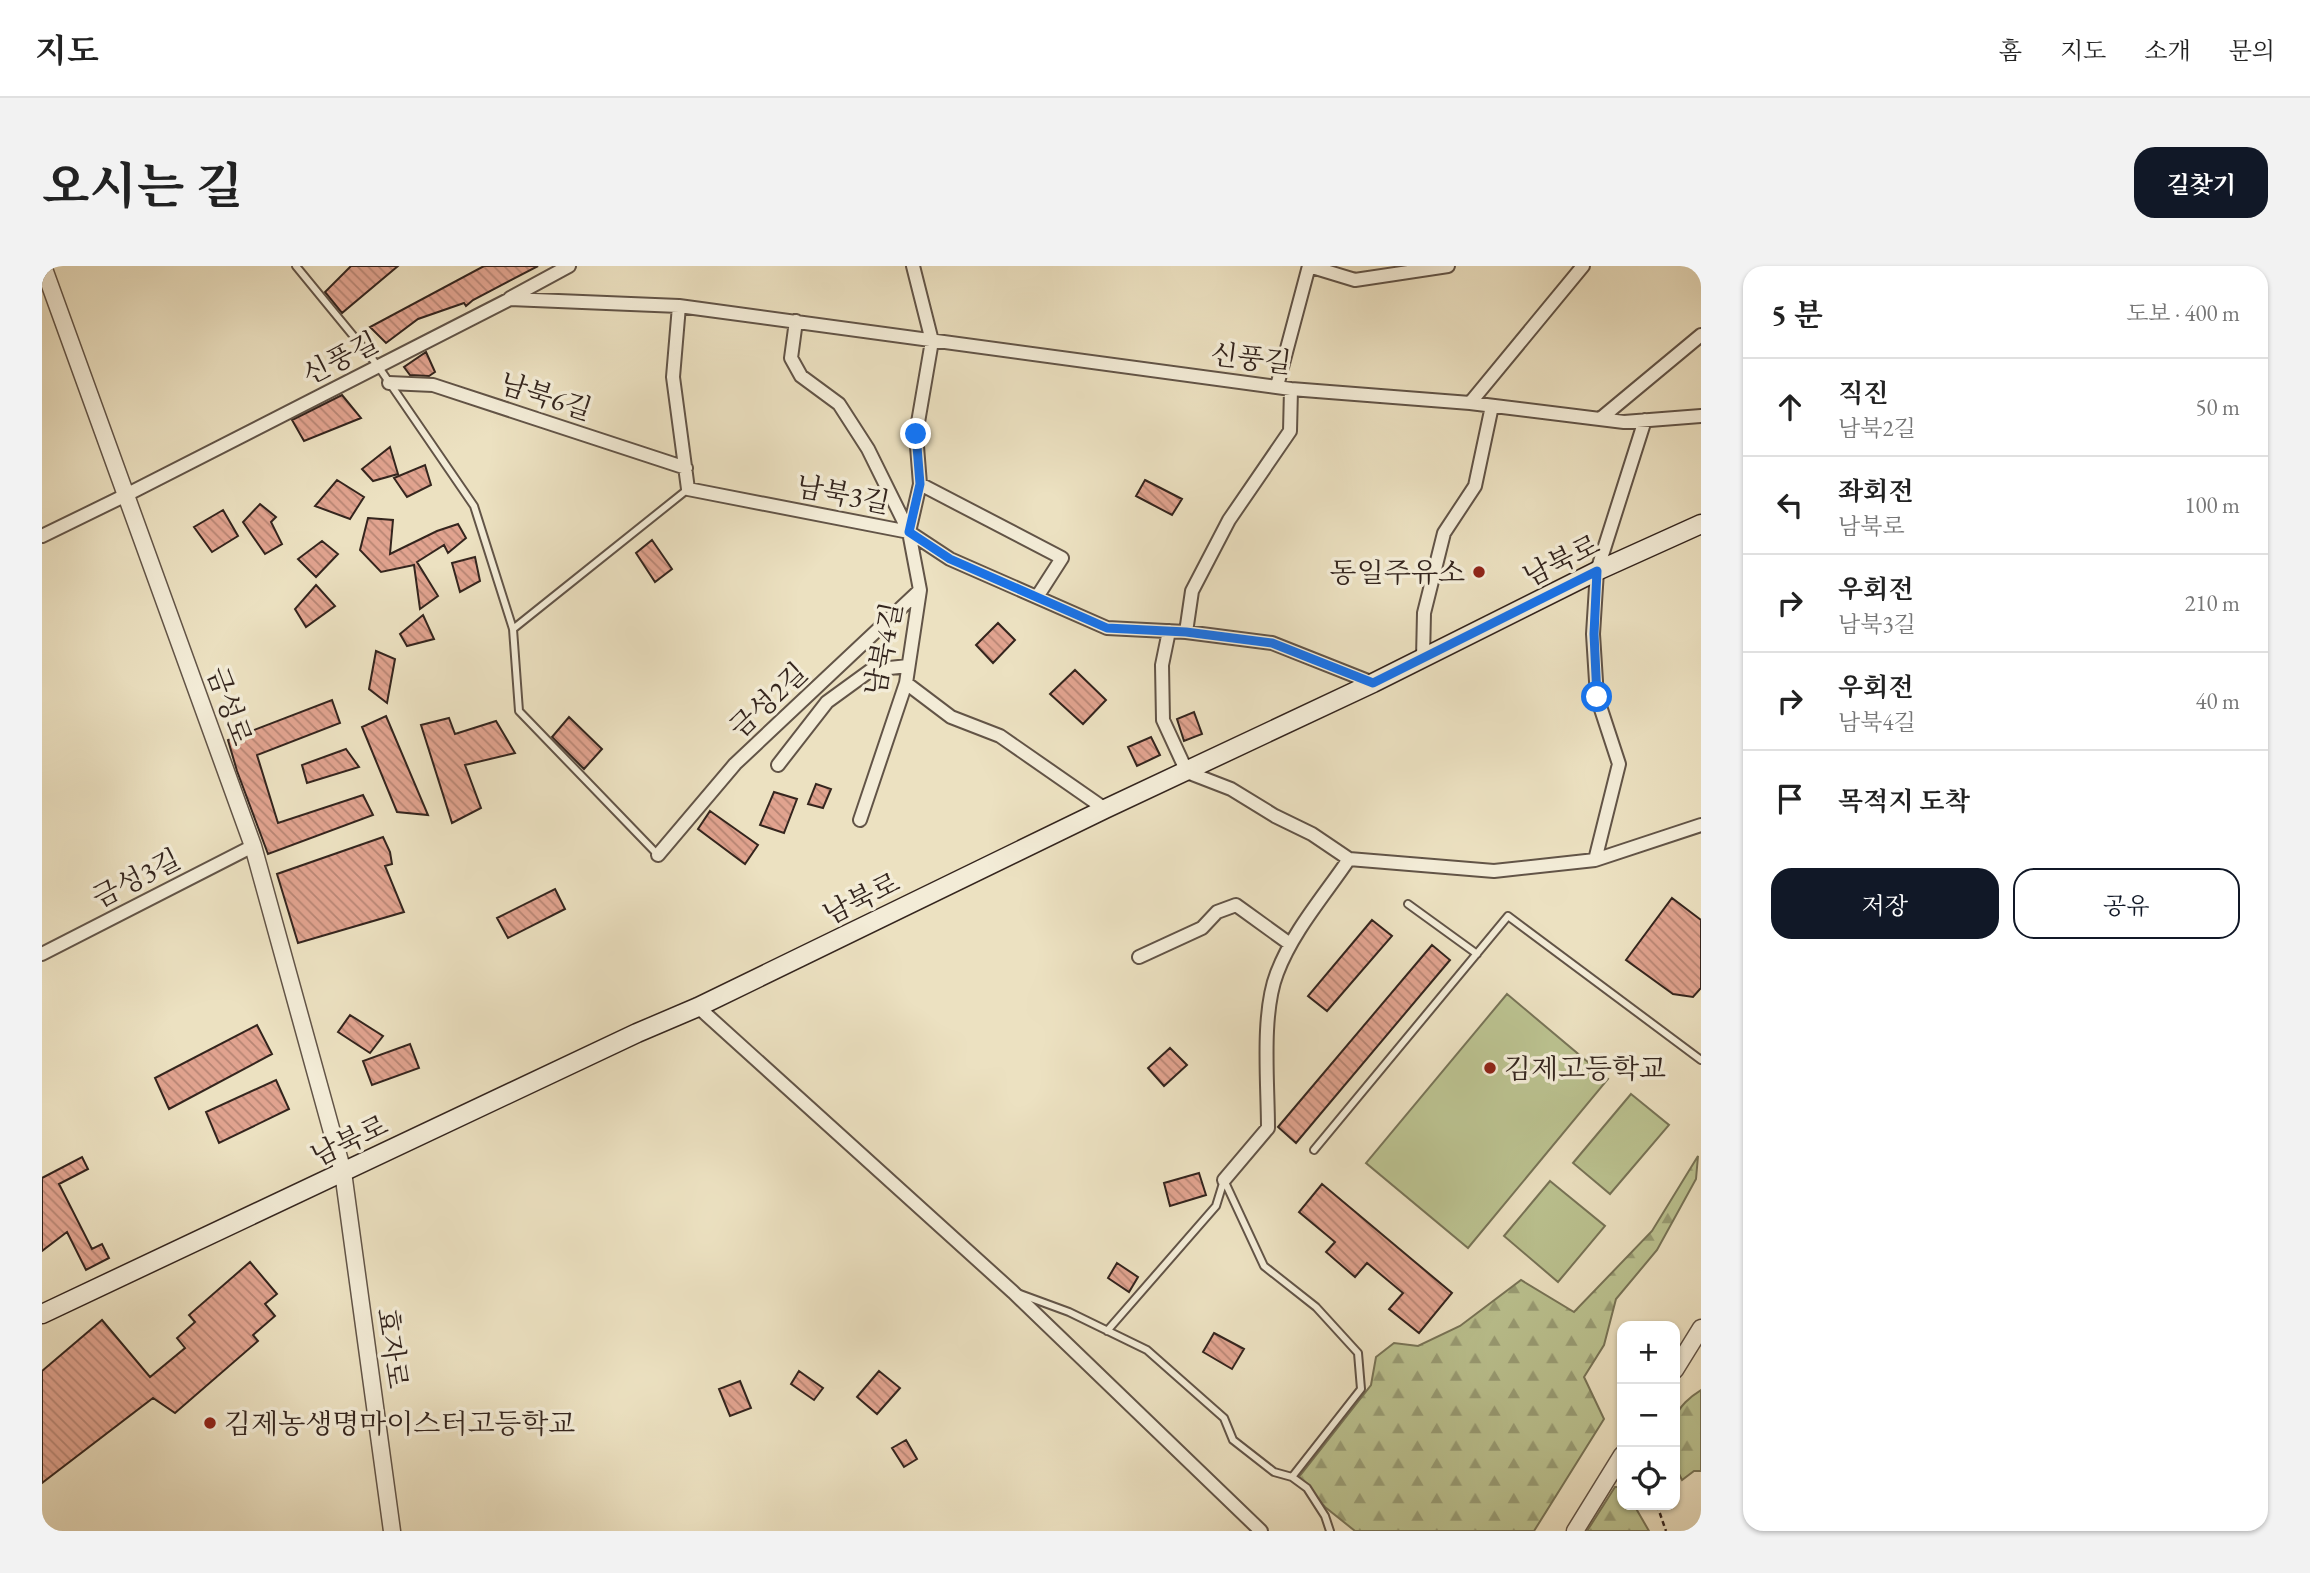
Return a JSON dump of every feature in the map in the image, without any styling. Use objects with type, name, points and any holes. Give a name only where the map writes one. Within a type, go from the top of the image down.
[{"type":"main road","name":"남북로","points":[[42,1314],[698,1007],[1105,809],[1373,683],[1597,571],[1701,524]]},
{"type":"street","name":"금성로","points":[[43,266],[253,846],[343,1172]]},
{"type":"street","points":[[510,299],[569,266]]},
{"type":"street","points":[[913,266],[932,341]]},
{"type":"street","points":[[1277,386],[1309,266],[1356,280],[1448,266]]},
{"type":"street","points":[[1470,403],[1583,266]]},
{"type":"street","name":"신풍길","points":[[42,536],[510,299],[678,306],[1291,389],[1470,403],[1623,422],[1701,415]]},
{"type":"street","points":[[678,306],[673,377],[688,489]]},
{"type":"street","points":[[796,321],[792,358],[801,376],[839,404],[868,449],[909,532]]},
{"type":"street","points":[[1600,419],[1701,335]]},
{"type":"street","name":"남북4길","points":[[860,820],[906,683],[920,590],[909,532],[920,484],[916,434],[932,341]]},
{"type":"street","name":"남북6길","points":[[389,383],[433,385],[686,468]]},
{"type":"street","points":[[1186,632],[1192,591],[1229,520],[1290,431],[1291,389]]},
{"type":"street","points":[[1423,658],[1424,613],[1444,533],[1475,486],[1492,406]]},
{"type":"street","points":[[1595,860],[1619,764],[1597,697],[1594,634],[1597,571],[1645,420]]},
{"type":"street","points":[[920,484],[1062,558],[1037,597]]},
{"type":"street","name":"남북3길","points":[[688,489],[909,532],[950,559],[1107,628],[1186,632],[1272,643],[1373,683]]},
{"type":"street","name":"금성2길","points":[[658,855],[735,764],[920,590]]},
{"type":"street","points":[[1169,631],[1162,665],[1163,720],[1187,772],[1231,789],[1275,816],[1312,834],[1349,859],[1494,871],[1595,860],[1701,825]]},
{"type":"street","points":[[778,765],[827,702],[871,670],[908,666]]},
{"type":"street","points":[[906,683],[951,717],[1000,736],[1105,809]]},
{"type":"street","name":"금성3길","points":[[42,954],[253,846]]},
{"type":"street","points":[[1224,1180],[1268,1128],[1268,1010],[1276,975],[1290,944],[1349,859]]},
{"type":"street","points":[[1139,957],[1202,928],[1217,912],[1236,905],[1290,944]]},
{"type":"street","points":[[698,1007],[1013,1292],[1261,1531]]},
{"type":"street","name":"효자로","points":[[343,1172],[392,1531]]},
{"type":"street","points":[[1680,1362],[1701,1328]]},
{"type":"street","points":[[1575,1531],[1617,1463]]},
{"type":"lane","points":[[296,266],[378,366],[474,506],[513,629],[519,711],[658,855]]},
{"type":"lane","points":[[513,629],[688,489]]},
{"type":"lane","points":[[1408,904],[1476,954]]},
{"type":"lane","points":[[1314,1150],[1508,916],[1701,1060]]},
{"type":"lane","points":[[1107,1331],[1216,1206],[1224,1180]]},
{"type":"lane","points":[[1224,1180],[1264,1266],[1316,1307],[1357,1353],[1361,1389],[1292,1477]]},
{"type":"lane","points":[[1013,1292],[1069,1312],[1147,1350],[1224,1418],[1233,1440],[1274,1472],[1292,1477],[1307,1488],[1325,1516],[1330,1531]]},
{"type":"path","points":[[1659,1510],[1666,1531]]},
{"type":"green space","points":[[1507,994],[1608,1079],[1468,1248],[1366,1163]]},
{"type":"green space","points":[[1631,1094],[1669,1125],[1610,1194],[1573,1163]]},
{"type":"green space","points":[[1698,1156],[1696,1179],[1657,1250],[1616,1299],[1604,1345],[1584,1377],[1604,1419],[1534,1531],[1355,1531],[1325,1507],[1299,1477],[1371,1385],[1376,1357],[1394,1343],[1418,1346],[1460,1326],[1521,1280],[1574,1312],[1652,1231]]},
{"type":"green space","points":[[1550,1181],[1605,1226],[1558,1282],[1504,1236]]},
{"type":"green space","points":[[1701,1390],[1701,1471],[1694,1471],[1682,1480],[1680,1409]]},
{"type":"green space","points":[[1617,1487],[1617,1510],[1637,1510],[1649,1531],[1587,1531]]},
{"type":"building","points":[[351,266],[398,266],[342,313],[325,292]]},
{"type":"building","points":[[484,266],[538,266],[466,306],[464,303],[418,319],[386,343],[370,327]]},
{"type":"building","points":[[426,352],[435,372],[429,376],[410,375],[404,367]]},
{"type":"building","points":[[342,395],[361,418],[304,441],[292,420]]},
{"type":"building","points":[[390,447],[398,474],[373,481],[362,469]]},
{"type":"building","points":[[425,465],[431,485],[407,497],[394,478]]},
{"type":"building","points":[[337,480],[364,497],[350,519],[315,506]]},
{"type":"building","points":[[1145,480],[1182,499],[1172,515],[1136,496]]},
{"type":"building","points":[[260,504],[276,517],[271,522],[282,544],[265,554],[243,522]]},
{"type":"building","points":[[223,510],[238,536],[212,552],[194,527]]},
{"type":"building","points":[[368,518],[393,520],[390,554],[458,524],[466,538],[448,553],[444,545],[417,562],[438,596],[420,609],[414,565],[381,572],[360,550]]},
{"type":"building","points":[[652,540],[672,569],[655,582],[636,553]]},
{"type":"building","points":[[322,541],[338,554],[316,577],[298,559]]},
{"type":"building","points":[[475,557],[480,581],[460,592],[452,563]]},
{"type":"building","points":[[316,585],[335,606],[306,627],[295,609]]},
{"type":"building","points":[[423,615],[434,639],[407,646],[400,634]]},
{"type":"building","points":[[998,623],[1015,640],[993,663],[976,645]]},
{"type":"building","points":[[376,651],[395,659],[387,703],[369,689]]},
{"type":"building","points":[[1075,670],[1106,700],[1083,724],[1050,694]]},
{"type":"building","points":[[332,700],[340,723],[257,755],[278,823],[363,795],[373,815],[268,854],[228,740]]},
{"type":"building","points":[[1194,712],[1202,734],[1184,741],[1177,719]]},
{"type":"building","points":[[386,716],[428,815],[397,812],[362,727]]},
{"type":"building","points":[[569,717],[602,749],[584,769],[552,737]]},
{"type":"building","points":[[449,718],[455,734],[496,721],[515,753],[465,765],[481,808],[452,823],[421,725]]},
{"type":"building","points":[[1151,737],[1160,755],[1137,766],[1128,747]]},
{"type":"building","points":[[346,749],[359,767],[307,783],[302,765]]},
{"type":"building","points":[[816,784],[831,789],[823,808],[808,804]]},
{"type":"building","points":[[774,792],[797,799],[784,833],[760,825]]},
{"type":"building","points":[[710,811],[758,845],[745,864],[698,829]]},
{"type":"building","points":[[383,837],[392,864],[385,866],[404,912],[298,943],[277,874]]},
{"type":"building","points":[[555,889],[565,909],[508,938],[497,918]]},
{"type":"building","points":[[1672,898],[1701,920],[1701,988],[1693,997],[1673,994],[1626,960]]},
{"type":"building","points":[[1372,920],[1392,936],[1327,1011],[1308,996]]},
{"type":"building","points":[[1432,945],[1450,960],[1296,1143],[1278,1127]]},
{"type":"building","points":[[350,1015],[383,1036],[370,1053],[338,1032]]},
{"type":"building","points":[[257,1025],[272,1054],[169,1109],[155,1078]]},
{"type":"building","points":[[410,1044],[419,1068],[372,1085],[363,1061]]},
{"type":"building","points":[[1170,1048],[1187,1065],[1164,1086],[1148,1068]]},
{"type":"building","points":[[276,1080],[289,1109],[219,1143],[206,1112]]},
{"type":"building","points":[[82,1157],[88,1169],[59,1184],[92,1249],[102,1244],[109,1258],[86,1270],[67,1232],[42,1251],[42,1178]]},
{"type":"building","points":[[1199,1173],[1206,1195],[1170,1206],[1164,1183]]},
{"type":"building","points":[[1322,1184],[1452,1293],[1419,1333],[1389,1309],[1403,1293],[1367,1263],[1355,1277],[1326,1252],[1335,1242],[1299,1212]]},
{"type":"building","points":[[250,1262],[277,1294],[265,1304],[275,1316],[253,1335],[258,1341],[175,1413],[153,1398],[42,1483],[42,1371],[102,1320],[150,1377],[185,1348],[177,1338],[195,1322],[189,1315]]},
{"type":"building","points":[[1117,1263],[1138,1277],[1129,1292],[1108,1278]]},
{"type":"building","points":[[1214,1333],[1244,1349],[1232,1369],[1203,1352]]},
{"type":"building","points":[[799,1371],[823,1388],[814,1400],[791,1384]]},
{"type":"building","points":[[879,1371],[900,1388],[877,1414],[857,1397]]},
{"type":"building","points":[[740,1381],[751,1408],[730,1416],[719,1389]]},
{"type":"building","points":[[906,1440],[917,1459],[904,1467],[892,1448]]},
{"type":"place","name":"동일주유소","points":[[1479,572]]},
{"type":"place","name":"김제고등학교","points":[[1490,1068]]},
{"type":"place","name":"김제농생명마이스터고등학교","points":[[210,1423]]},
{"type":"route","points":[[916,434],[920,484],[909,532],[950,559],[1107,628],[1186,632],[1272,643],[1373,683],[1597,571],[1594,634],[1597,697]]}]
